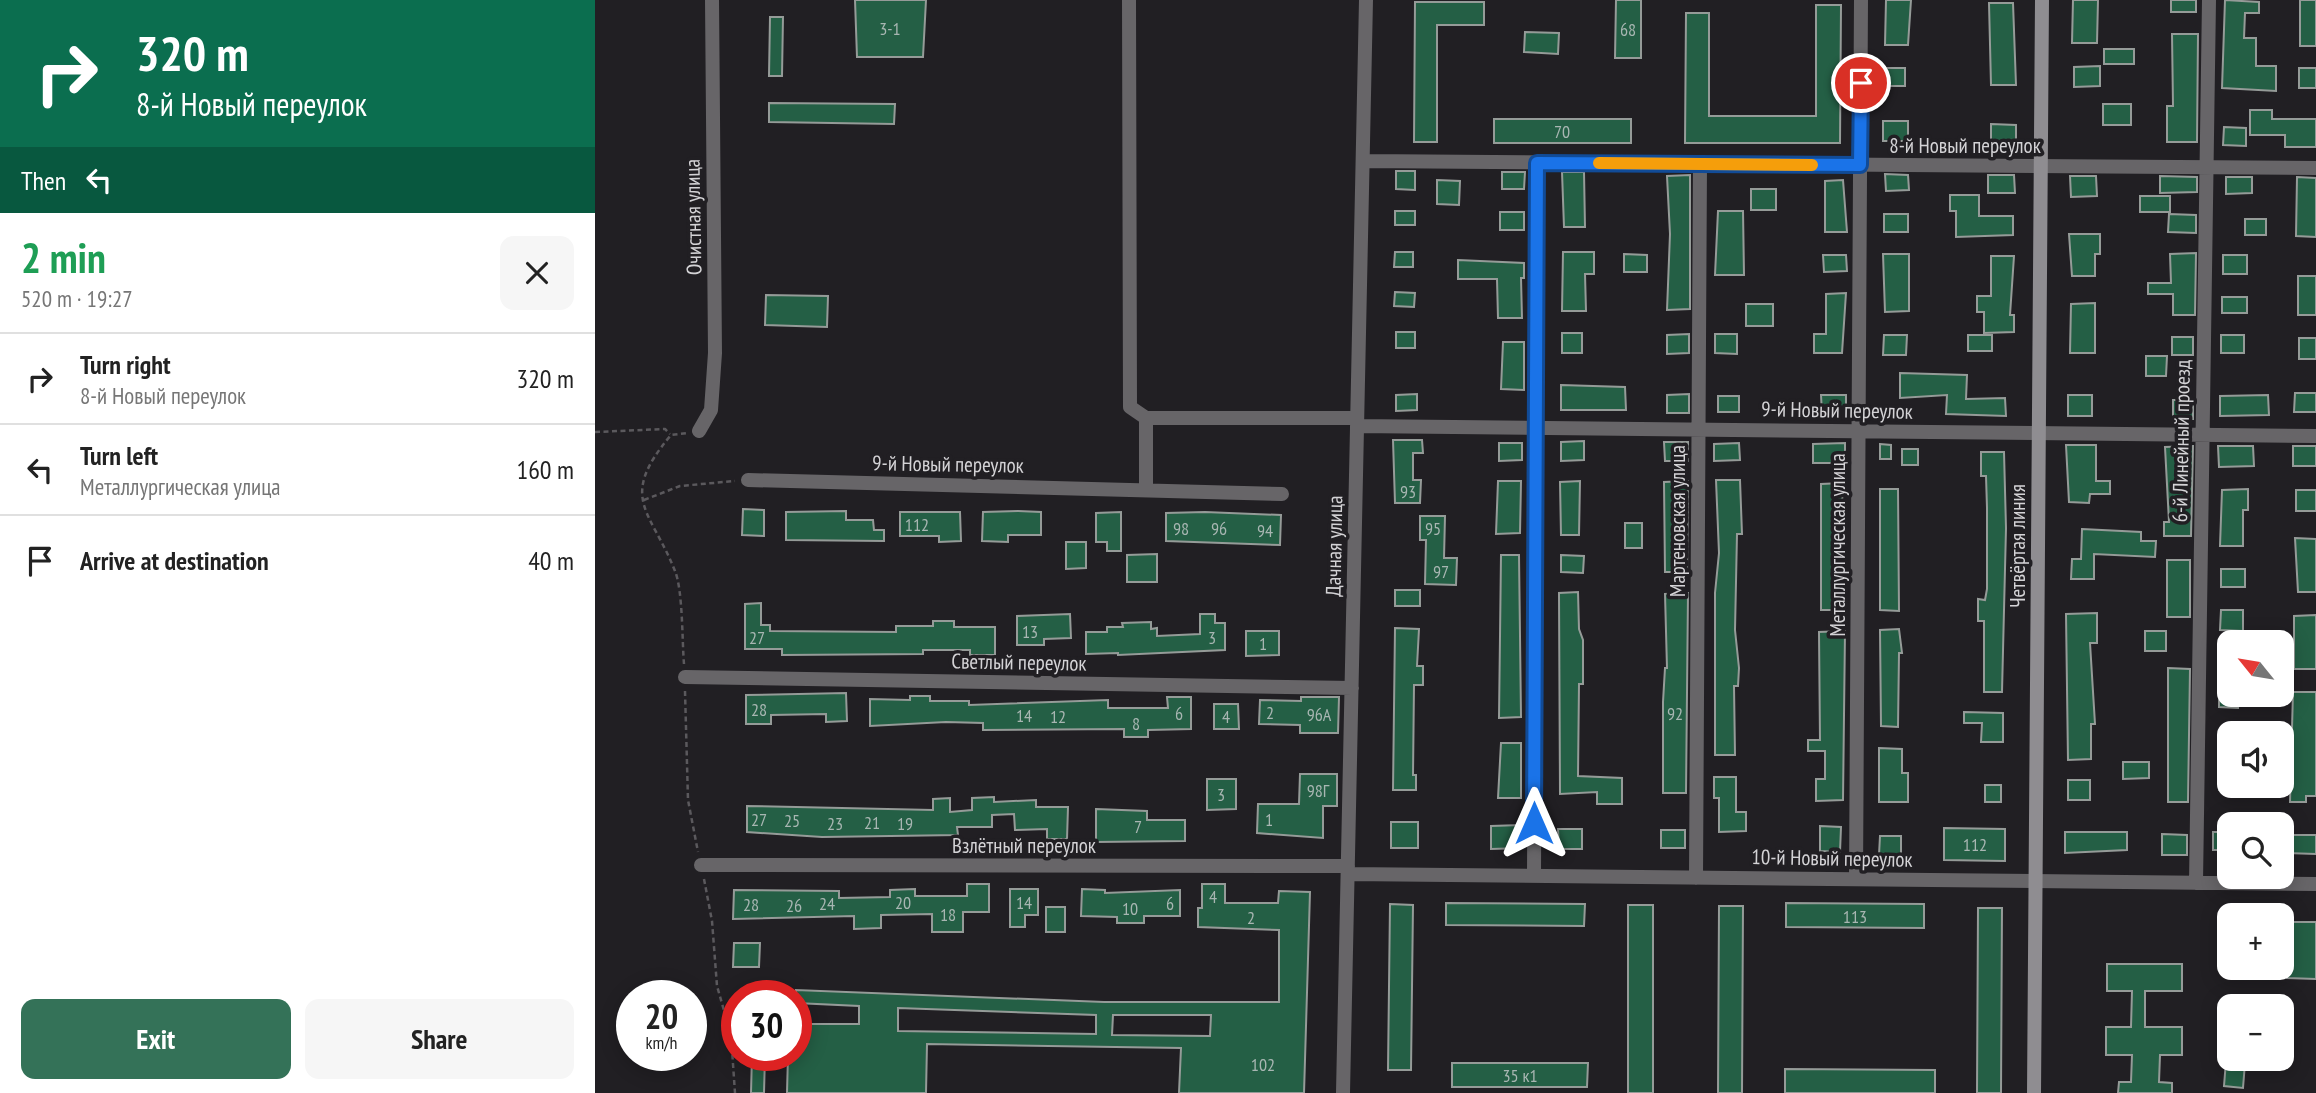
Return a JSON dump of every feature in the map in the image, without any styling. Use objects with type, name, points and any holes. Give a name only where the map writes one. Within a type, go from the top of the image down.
[{"type":"street","name":"Очистная улица","points":[[699,431],[711,410],[715,353],[712,0]]},
{"type":"street","points":[[1129,0],[1130,407],[1146,418],[1146,490]]},
{"type":"street","name":"Дачная улица","points":[[1343,1093],[1366,0]]},
{"type":"street","name":"Металлургическая улица","points":[[1856,879],[1861,0]]},
{"type":"street","name":"Четвёртая линия","points":[[2034,1093],[2042,0]]},
{"type":"street","name":"6-й Линейный проезд","points":[[2196,883],[2209,0]]},
{"type":"street","name":"8-й Новый переулок","points":[[1363,161],[2316,169]]},
{"type":"street","points":[[1534,876],[1537,163]]},
{"type":"street","name":"Мартеновская улица","points":[[1696,878],[1700,164]]},
{"type":"street","name":"9-й Новый переулок","points":[[1146,418],[1536,428],[2316,436]]},
{"type":"street","name":"9-й Новый переулок","points":[[748,480],[1282,494]]},
{"type":"street","name":"Светлый переулок","points":[[685,677],[1352,688]]},
{"type":"street","name":"Взлётный переулок","points":[[701,865],[1348,870]]},
{"type":"street","name":"10-й Новый переулок","points":[[1348,870],[1534,876],[2316,884]]},
{"type":"path","points":[[595,432],[647,428],[665,429],[671,435]]},
{"type":"path","points":[[699,431],[671,435],[650,459],[641,489],[648,521],[676,573],[685,677],[688,800],[712,921],[717,986],[731,1035],[735,1093]]},
{"type":"path","points":[[644,500],[680,486],[748,480]]},
{"type":"building","points":[[855,0],[926,0],[923,57],[857,57]]},
{"type":"building","points":[[1616,0],[1641,0],[1641,58],[1615,58]]},
{"type":"building","points":[[1886,0],[1911,0],[1908,45],[1885,45]]},
{"type":"building","points":[[2073,0],[2098,0],[2097,43],[2072,43]]},
{"type":"building","points":[[2171,0],[2196,0],[2196,12],[2171,12]]},
{"type":"building","points":[[2225,0],[2259,2],[2259,13],[2245,13],[2244,38],[2256,38],[2256,66],[2276,66],[2276,91],[2222,88]]},
{"type":"building","points":[[2300,0],[2316,0],[2316,46],[2300,46]]},
{"type":"building","points":[[1415,2],[1484,2],[1484,25],[1437,25],[1437,142],[1414,142]]},
{"type":"building","points":[[1989,3],[2013,3],[2016,85],[1991,85]]},
{"type":"building","points":[[1816,5],[1841,5],[1840,143],[1685,143],[1686,13],[1709,13],[1709,116],[1816,116]]},
{"type":"building","points":[[770,17],[783,17],[782,76],[769,76]]},
{"type":"building","points":[[1525,32],[1559,33],[1558,54],[1524,52]]},
{"type":"building","points":[[2172,34],[2198,34],[2197,142],[2167,142],[2167,106],[2173,106]]},
{"type":"building","points":[[2104,49],[2134,49],[2134,64],[2104,64]]},
{"type":"building","points":[[2100,66],[2100,86],[2074,87],[2074,67]]},
{"type":"building","points":[[1884,68],[1905,68],[1905,86],[1884,86]]},
{"type":"building","points":[[2299,68],[2316,68],[2316,88],[2299,88]]},
{"type":"building","points":[[769,103],[895,104],[894,124],[769,122]]},
{"type":"building","points":[[2103,104],[2131,104],[2131,125],[2103,125]]},
{"type":"building","points":[[2250,110],[2272,110],[2272,119],[2316,119],[2316,147],[2285,147],[2285,135],[2250,135]]},
{"type":"building","points":[[1494,119],[1631,119],[1631,143],[1494,143]]},
{"type":"building","points":[[1883,121],[1908,121],[1908,141],[1883,141]]},
{"type":"building","points":[[1991,124],[2016,125],[2016,143],[1991,143]]},
{"type":"building","points":[[2224,127],[2246,128],[2246,146],[2223,145]]},
{"type":"building","points":[[1396,171],[1415,171],[1415,190],[1396,189]]},
{"type":"building","points":[[1502,172],[1525,172],[1524,189],[1502,189]]},
{"type":"building","points":[[1562,172],[1584,172],[1585,227],[1564,227]]},
{"type":"building","points":[[1885,174],[1908,175],[1909,190],[1886,191]]},
{"type":"building","points":[[1690,175],[1690,309],[1667,310],[1670,234],[1667,176]]},
{"type":"building","points":[[1988,175],[2014,175],[2015,193],[1988,193]]},
{"type":"building","points":[[2070,176],[2096,176],[2097,196],[2071,197]]},
{"type":"building","points":[[2160,176],[2197,177],[2197,192],[2160,193]]},
{"type":"building","points":[[2226,177],[2252,177],[2252,193],[2226,194]]},
{"type":"building","points":[[2297,177],[2316,178],[2316,237],[2296,236]]},
{"type":"building","points":[[1437,180],[1460,181],[1459,205],[1437,204]]},
{"type":"building","points":[[1843,180],[1847,232],[1825,232],[1825,181]]},
{"type":"building","points":[[1751,189],[1776,189],[1776,210],[1751,210]]},
{"type":"building","points":[[1950,195],[1979,195],[1979,216],[2013,216],[2013,235],[1956,237],[1956,211],[1950,211]]},
{"type":"building","points":[[2140,196],[2170,196],[2170,212],[2140,212]]},
{"type":"building","points":[[1395,211],[1415,211],[1415,225],[1395,225]]},
{"type":"building","points":[[1718,211],[1743,211],[1744,275],[1715,275]]},
{"type":"building","points":[[1500,212],[1524,212],[1524,230],[1500,230]]},
{"type":"building","points":[[1884,214],[1908,214],[1908,232],[1884,232]]},
{"type":"building","points":[[2169,214],[2196,215],[2196,233],[2168,232]]},
{"type":"building","points":[[2245,219],[2266,219],[2266,235],[2245,235]]},
{"type":"building","points":[[2069,234],[2100,234],[2100,254],[2095,254],[2095,276],[2072,276]]},
{"type":"building","points":[[1395,252],[1413,252],[1413,267],[1394,267]]},
{"type":"building","points":[[1563,252],[1594,252],[1594,274],[1585,274],[1586,311],[1562,311]]},
{"type":"building","points":[[2196,253],[2195,315],[2173,315],[2173,294],[2148,294],[2148,283],[2171,283],[2170,254]]},
{"type":"building","points":[[1624,254],[1647,255],[1647,272],[1624,272]]},
{"type":"building","points":[[1883,254],[1909,254],[1909,311],[1885,312]]},
{"type":"building","points":[[1823,255],[1846,255],[1847,271],[1824,272]]},
{"type":"building","points":[[2223,255],[2247,255],[2247,274],[2223,274]]},
{"type":"building","points":[[1991,256],[2014,256],[2010,315],[2014,315],[2014,332],[1984,333],[1984,312],[1977,312],[1977,296],[1991,296]]},
{"type":"building","points":[[1458,260],[1524,263],[1524,278],[1521,278],[1522,318],[1498,318],[1497,279],[1458,279]]},
{"type":"building","points":[[2298,276],[2316,276],[2316,315],[2298,315]]},
{"type":"building","points":[[1395,292],[1415,293],[1414,307],[1394,306]]},
{"type":"building","points":[[1846,293],[1842,353],[1814,353],[1814,334],[1826,334],[1826,294]]},
{"type":"building","points":[[766,295],[828,296],[827,327],[765,325]]},
{"type":"building","points":[[2222,297],[2247,297],[2247,313],[2222,313]]},
{"type":"building","points":[[2095,303],[2095,353],[2070,353],[2071,304]]},
{"type":"building","points":[[1746,304],[1773,304],[1773,326],[1746,326]]},
{"type":"building","points":[[1396,332],[1415,332],[1415,348],[1396,348]]},
{"type":"building","points":[[1562,333],[1582,333],[1582,353],[1562,353]]},
{"type":"building","points":[[1689,334],[1689,353],[1667,354],[1667,335]]},
{"type":"building","points":[[1715,334],[1737,334],[1737,354],[1715,353]]},
{"type":"building","points":[[1884,335],[1907,335],[1906,355],[1883,355]]},
{"type":"building","points":[[1968,335],[1992,335],[1992,351],[1968,351]]},
{"type":"building","points":[[2221,335],[2244,335],[2244,353],[2221,353]]},
{"type":"building","points":[[2172,337],[2193,337],[2193,355],[2172,355]]},
{"type":"building","points":[[2299,338],[2316,338],[2316,359],[2299,359]]},
{"type":"building","points":[[1503,342],[1524,342],[1524,390],[1501,389]]},
{"type":"building","points":[[2146,356],[2167,356],[2166,376],[2146,376]]},
{"type":"building","points":[[1900,373],[1967,375],[1966,399],[2005,398],[2006,416],[1946,414],[1947,395],[1900,398]]},
{"type":"building","points":[[1561,385],[1625,387],[1626,410],[1561,410]]},
{"type":"building","points":[[2295,393],[2316,393],[2316,412],[2294,412]]},
{"type":"building","points":[[1417,394],[1417,410],[1396,411],[1396,395]]},
{"type":"building","points":[[1689,394],[1689,413],[1667,413],[1667,395]]},
{"type":"building","points":[[1821,395],[1846,395],[1846,413],[1822,414]]},
{"type":"building","points":[[2068,395],[2092,395],[2092,416],[2068,416]]},
{"type":"building","points":[[2268,395],[2269,415],[2220,416],[2220,396]]},
{"type":"building","points":[[1718,396],[1739,396],[1739,412],[1718,412]]},
{"type":"building","points":[[2173,400],[2193,400],[2193,419],[2173,419]]},
{"type":"building","points":[[1393,440],[1422,440],[1423,453],[1413,453],[1413,480],[1421,480],[1420,503],[1395,503]]},
{"type":"building","points":[[1584,441],[1584,460],[1561,461],[1561,442]]},
{"type":"building","points":[[1664,442],[1688,442],[1688,461],[1665,461]]},
{"type":"building","points":[[1499,443],[1522,443],[1522,460],[1499,461]]},
{"type":"building","points":[[1739,443],[1740,460],[1714,461],[1714,444]]},
{"type":"building","points":[[1845,443],[1845,463],[1813,463],[1813,444]]},
{"type":"building","points":[[1880,444],[1891,445],[1891,459],[1880,459]]},
{"type":"building","points":[[2066,445],[2096,445],[2096,481],[2110,481],[2110,494],[2090,494],[2089,503],[2069,502]]},
{"type":"building","points":[[2193,446],[2191,536],[2164,536],[2164,522],[2169,522],[2165,447]]},
{"type":"building","points":[[2218,446],[2253,446],[2254,466],[2219,467]]},
{"type":"building","points":[[2293,446],[2316,446],[2316,466],[2293,466]]},
{"type":"building","points":[[1902,449],[1918,449],[1918,465],[1902,465]]},
{"type":"building","points":[[1981,452],[2004,452],[2006,528],[2002,692],[1984,692],[1984,621],[1978,621],[1978,599],[1985,600],[1987,589],[1987,508],[1986,476],[1981,476]]},
{"type":"building","points":[[1716,480],[1740,480],[1742,534],[1737,534],[1735,630],[1739,668],[1738,686],[1734,686],[1735,755],[1715,755],[1715,593],[1719,553]]},
{"type":"building","points":[[1498,481],[1521,481],[1520,533],[1496,534]]},
{"type":"building","points":[[1580,481],[1579,535],[1561,535],[1560,482]]},
{"type":"building","points":[[1688,481],[1687,572],[1665,572],[1664,482]]},
{"type":"building","points":[[1842,483],[1844,610],[1821,610],[1821,484]]},
{"type":"building","points":[[1880,489],[1898,489],[1899,611],[1880,610]]},
{"type":"building","points":[[2248,489],[2248,510],[2243,510],[2243,546],[2220,546],[2222,490]]},
{"type":"building","points":[[2296,490],[2316,490],[2316,511],[2296,511]]},
{"type":"building","points":[[743,509],[764,510],[764,536],[742,535]]},
{"type":"building","points":[[846,511],[846,520],[873,520],[874,530],[884,530],[884,541],[786,540],[786,512]]},
{"type":"building","points":[[900,512],[960,512],[961,541],[939,542],[939,536],[900,536]]},
{"type":"building","points":[[983,512],[1041,512],[1041,535],[1008,535],[1008,542],[982,541]]},
{"type":"building","points":[[1121,512],[1121,551],[1107,551],[1107,542],[1096,542],[1096,513]]},
{"type":"building","points":[[1166,513],[1281,515],[1280,545],[1166,541]]},
{"type":"building","points":[[1420,516],[1445,516],[1444,558],[1457,558],[1456,585],[1425,584],[1426,540],[1420,540]]},
{"type":"building","points":[[1625,523],[1642,523],[1642,548],[1625,548]]},
{"type":"building","points":[[2082,529],[2141,532],[2141,541],[2156,541],[2155,557],[2094,554],[2094,579],[2071,579],[2072,559],[2081,559]]},
{"type":"building","points":[[2295,538],[2316,539],[2316,592],[2298,592]]},
{"type":"building","points":[[1066,542],[1086,542],[1086,568],[1066,569]]},
{"type":"building","points":[[1157,554],[1157,582],[1127,582],[1127,555]]},
{"type":"building","points":[[1501,555],[1519,555],[1521,717],[1499,718]]},
{"type":"building","points":[[1561,555],[1584,556],[1583,573],[1561,572]]},
{"type":"building","points":[[2167,560],[2190,560],[2190,617],[2167,617]]},
{"type":"building","points":[[2221,569],[2245,569],[2245,587],[2221,587]]},
{"type":"building","points":[[1395,590],[1420,590],[1420,606],[1395,606]]},
{"type":"building","points":[[1578,592],[1579,629],[1583,640],[1583,684],[1579,684],[1578,776],[1622,778],[1622,804],[1597,804],[1597,792],[1560,794],[1559,593]]},
{"type":"building","points":[[1688,593],[1686,793],[1663,793],[1663,702],[1667,668],[1665,594]]},
{"type":"building","points":[[761,603],[761,625],[770,625],[770,631],[896,632],[896,626],[933,626],[933,621],[954,621],[954,627],[995,627],[995,655],[970,655],[970,650],[923,650],[923,654],[782,655],[782,649],[745,649],[745,604]]},
{"type":"building","points":[[2221,610],[2243,610],[2243,630],[2220,630]]},
{"type":"building","points":[[2097,613],[2097,643],[2090,643],[2095,724],[2091,724],[2091,759],[2068,760],[2066,614]]},
{"type":"building","points":[[1070,614],[1071,638],[1044,639],[1044,645],[1017,645],[1017,616]]},
{"type":"building","points":[[1200,614],[1215,614],[1215,623],[1225,623],[1225,650],[1086,654],[1086,632],[1107,632],[1107,627],[1123,627],[1122,623],[1151,622],[1151,629],[1157,628],[1157,636],[1200,634]]},
{"type":"building","points":[[2316,615],[2316,669],[2294,669],[2294,616]]},
{"type":"building","points":[[1395,628],[1419,629],[1417,666],[1423,666],[1423,685],[1414,685],[1413,775],[1416,775],[1416,790],[1393,790]]},
{"type":"building","points":[[1899,629],[1902,653],[1899,653],[1898,727],[1881,726],[1880,630]]},
{"type":"building","points":[[1246,631],[1279,631],[1279,655],[1246,656]]},
{"type":"building","points":[[1845,631],[1843,800],[1816,801],[1816,779],[1825,779],[1825,751],[1808,751],[1808,740],[1820,740],[1819,632]]},
{"type":"building","points":[[2145,631],[2166,631],[2166,651],[2145,651]]},
{"type":"building","points":[[2168,668],[2190,669],[2188,802],[2168,802]]},
{"type":"building","points":[[2294,692],[2316,692],[2316,796],[2306,796],[2306,802],[2290,802],[2290,798],[2294,798]]},
{"type":"building","points":[[846,693],[847,721],[826,722],[826,714],[771,715],[771,724],[746,724],[746,695]]},
{"type":"building","points":[[910,696],[930,696],[930,701],[969,701],[969,705],[1108,700],[1108,708],[1168,708],[1167,697],[1191,697],[1191,729],[1148,730],[1148,737],[1124,737],[1124,729],[983,730],[983,723],[946,722],[870,726],[870,699],[910,700]]},
{"type":"building","points":[[1301,697],[1339,697],[1338,733],[1300,733],[1300,725],[1259,724],[1260,700],[1301,701]]},
{"type":"building","points":[[1214,704],[1238,704],[1239,729],[1214,729]]},
{"type":"building","points":[[1964,712],[2003,713],[2003,742],[1981,742],[1982,723],[1964,723]]},
{"type":"building","points":[[1501,743],[1521,743],[1521,798],[1498,798]]},
{"type":"building","points":[[1879,748],[1902,749],[1902,773],[1908,773],[1908,802],[1879,802]]},
{"type":"building","points":[[2123,762],[2149,762],[2149,778],[2123,779]]},
{"type":"building","points":[[1300,774],[1337,774],[1337,806],[1323,806],[1323,838],[1257,833],[1258,804],[1299,804]]},
{"type":"building","points":[[1714,777],[1736,777],[1736,812],[1746,812],[1746,831],[1719,832],[1719,798],[1714,798]]},
{"type":"building","points":[[1207,779],[1236,779],[1236,809],[1207,810]]},
{"type":"building","points":[[2068,780],[2090,780],[2090,800],[2068,800]]},
{"type":"building","points":[[1985,785],[2001,785],[2001,802],[1985,802]]},
{"type":"building","points":[[994,797],[994,802],[1036,800],[1036,807],[1068,807],[1067,839],[1047,839],[1047,829],[1015,830],[1014,814],[992,815],[992,827],[957,827],[958,835],[822,837],[747,832],[747,806],[933,810],[933,799],[950,798],[950,812],[972,810],[972,798]]},
{"type":"building","points":[[1096,809],[1147,811],[1147,820],[1185,820],[1185,841],[1096,842]]},
{"type":"building","points":[[1391,822],[1418,822],[1418,848],[1391,848]]},
{"type":"building","points":[[1521,825],[1522,848],[1491,849],[1491,826]]},
{"type":"building","points":[[1820,826],[1841,827],[1840,852],[1820,851]]},
{"type":"building","points":[[1944,828],[2005,829],[2005,861],[1944,860]]},
{"type":"building","points":[[1558,829],[1582,829],[1582,849],[1559,849]]},
{"type":"building","points":[[1661,830],[1685,830],[1685,848],[1661,848]]},
{"type":"building","points":[[2065,832],[2127,832],[2127,850],[2065,853]]},
{"type":"building","points":[[2213,832],[2217,832],[2217,850],[2213,850]]},
{"type":"building","points":[[2162,834],[2187,835],[2187,855],[2162,855]]},
{"type":"building","points":[[2294,835],[2316,835],[2316,854],[2294,853]]},
{"type":"building","points":[[1880,836],[1901,836],[1901,855],[1879,855]]},
{"type":"building","points":[[967,884],[989,884],[989,912],[963,912],[963,932],[932,932],[932,914],[881,915],[881,928],[854,929],[854,916],[733,919],[734,890],[839,891],[839,898],[890,897],[890,890],[915,889],[915,896],[967,896]]},
{"type":"building","points":[[1202,884],[1225,884],[1225,903],[1278,903],[1279,891],[1310,892],[1304,1093],[1179,1093],[1181,1048],[927,1044],[926,1093],[787,1093],[788,1071],[812,1071],[812,1024],[859,1024],[859,1006],[812,1004],[812,991],[1104,1002],[1279,1002],[1279,930],[1198,927],[1198,908],[1202,908]],"holes":[[[898,1008],[1096,1015],[1096,1034],[898,1031]],[[1113,1015],[1211,1015],[1210,1036],[1112,1035]]]},
{"type":"building","points":[[1010,889],[1038,889],[1038,915],[1025,915],[1025,927],[1010,927]]},
{"type":"building","points":[[1082,889],[1105,890],[1105,893],[1180,890],[1180,916],[1144,916],[1144,923],[1117,923],[1117,917],[1081,916]]},
{"type":"building","points":[[1446,903],[1585,904],[1584,926],[1446,925]]},
{"type":"building","points":[[1786,903],[1924,904],[1924,928],[1786,927]]},
{"type":"building","points":[[1390,904],[1413,905],[1411,1070],[1388,1070]]},
{"type":"building","points":[[1628,905],[1653,905],[1653,1093],[1628,1093]]},
{"type":"building","points":[[1719,906],[1743,906],[1742,1093],[1718,1093]]},
{"type":"building","points":[[1046,907],[1065,907],[1065,932],[1046,932]]},
{"type":"building","points":[[1978,908],[2002,908],[2001,1093],[1977,1093]]},
{"type":"building","points":[[2294,922],[2316,922],[2316,979],[2294,978]]},
{"type":"building","points":[[734,943],[760,943],[759,967],[733,967]]},
{"type":"building","points":[[2107,964],[2182,964],[2182,991],[2145,991],[2145,1027],[2182,1027],[2182,1055],[2160,1055],[2159,1082],[2172,1083],[2172,1093],[2118,1093],[2119,1082],[2131,1082],[2132,1055],[2106,1055],[2106,1027],[2131,1027],[2132,991],[2107,991]]},
{"type":"building","points":[[1452,1063],[1588,1063],[1587,1087],[1452,1087]]},
{"type":"building","points":[[1785,1069],[1935,1070],[1935,1093],[1785,1093]]},
{"type":"building","points":[[752,1071],[765,1071],[764,1093],[751,1093]]},
{"type":"building","points":[[2225,1071],[2244,1071],[2243,1088],[2224,1086]]},
{"type":"slow traffic","points":[[1599,163],[1812,165]]},
{"type":"route","points":[[1534,823],[1537,163],[1860,165],[1861,83]]}]
